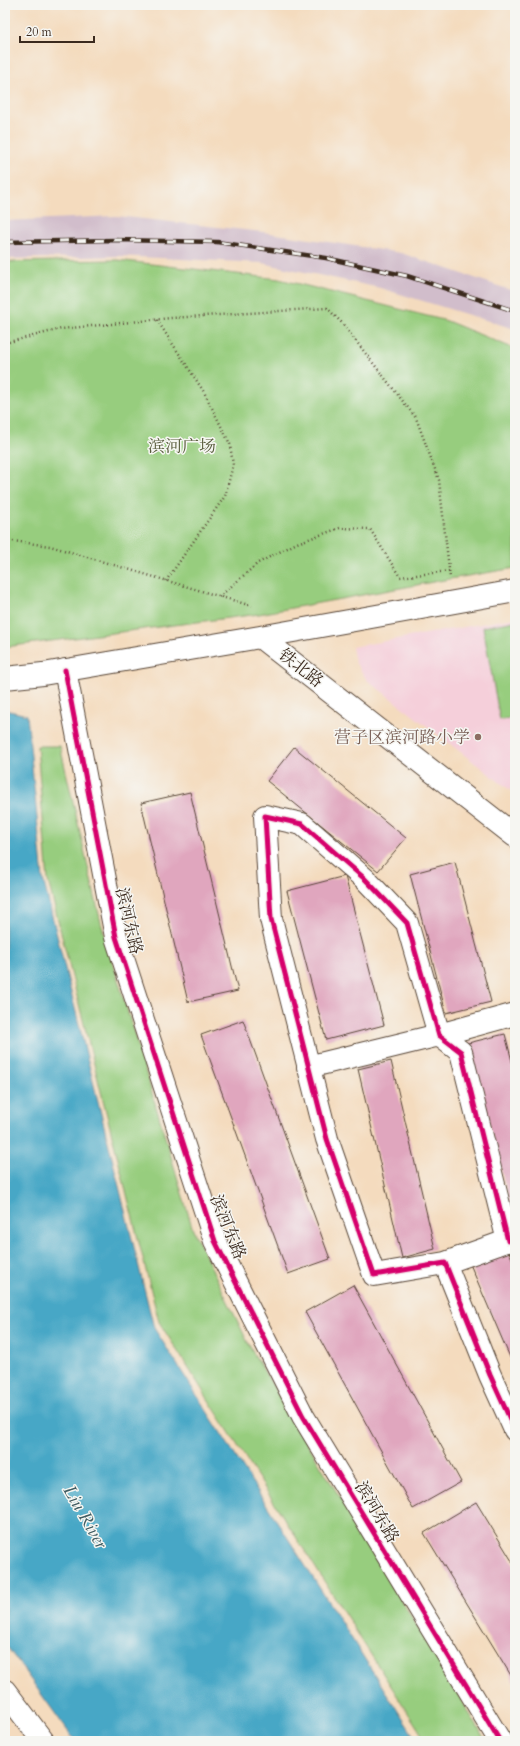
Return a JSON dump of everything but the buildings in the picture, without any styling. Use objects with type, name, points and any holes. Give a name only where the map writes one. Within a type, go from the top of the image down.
[{"type":"main road","points":[[5,678],[43,674],[515,591]]},
{"type":"main road","name":"铁北路","points":[[260,636],[515,836]]},
{"type":"main road","name":"滨河东路","points":[[65,670],[116,937],[215,1241],[303,1416],[500,1741]]},
{"type":"main road","points":[[265,816],[302,824],[365,879],[407,924],[439,1035],[461,1052],[511,1240],[445,1262],[374,1275],[327,1138],[308,1067],[271,919],[265,816]]},
{"type":"main road","points":[[308,1067],[439,1035],[515,1014]]},
{"type":"main road","points":[[445,1262],[490,1375],[515,1430]]},
{"type":"main road","points":[[5,1691],[43,1741]]},
{"type":"path","points":[[5,343],[61,330],[156,320],[327,308],[341,322],[416,418],[439,480],[453,602]]},
{"type":"path","points":[[156,320],[204,392],[230,444],[233,465],[226,496],[166,581]]},
{"type":"path","points":[[219,597],[258,563],[297,543],[340,528],[370,529],[400,577],[449,570]]},
{"type":"path","points":[[5,540],[50,546],[252,606]]},
{"type":"shaded area","points":[[116,216],[263,232],[401,253],[510,290],[515,283],[515,329],[380,288],[262,263],[119,256],[5,259],[5,221]]},
{"type":"shaded area","name":"营子区滨河路小学","points":[[515,618],[515,794],[367,680],[355,662],[352,647]]},
{"type":"green space","name":"滨河广场","points":[[117,260],[279,279],[447,321],[515,349],[515,568],[259,614],[5,647],[5,262]]},
{"type":"green space","points":[[515,621],[515,717],[500,720],[483,627]]},
{"type":"green space","points":[[37,746],[60,746],[101,923],[193,1230],[252,1351],[486,1741],[426,1741],[159,1322],[48,881]]},
{"type":"water","name":"Liu River","points":[[5,710],[27,715],[43,879],[154,1328],[417,1741],[75,1741],[5,1644]]},
{"type":"railway","points":[[5,242],[116,240],[217,242],[326,258],[407,276],[515,311]]},
{"type":"cycle path","points":[[65,670],[116,937],[215,1241],[303,1416],[500,1741]]},
{"type":"cycle path","points":[[508,1241],[461,1052],[439,1035],[407,923],[365,879],[302,824],[265,816],[271,919],[327,1139],[374,1275],[445,1263],[490,1375],[515,1430]]},
{"type":"place","name":"营子区滨河路小学","points":[[478,737]]}]
